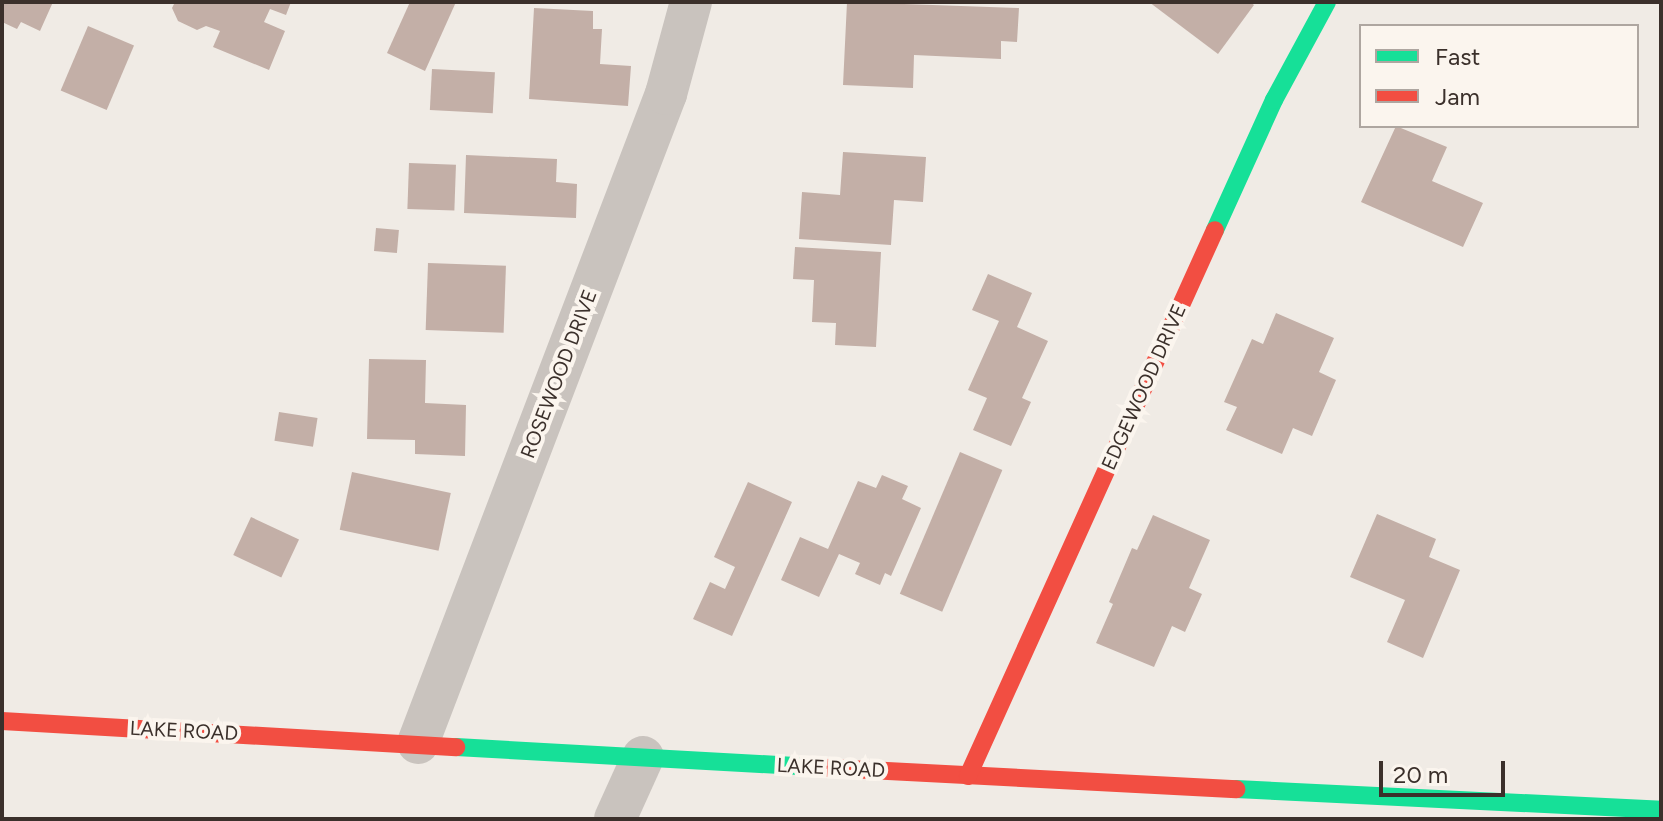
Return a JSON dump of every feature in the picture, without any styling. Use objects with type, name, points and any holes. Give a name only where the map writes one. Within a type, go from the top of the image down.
[{"type":"main road","name":"EDGEWOOD DRIVE","points":[[968,776],[1274,100],[1327,2]]},
{"type":"main road","name":"LAKE ROAD","points":[[2,721],[968,776],[1661,810]]},
{"type":"street","name":"ROSEWOOD DRIVE","points":[[418,743],[666,94],[691,2]]},
{"type":"street","points":[[615,819],[643,757]]},
{"type":"building","points":[[2,2],[53,2],[40,31],[21,22],[17,29],[2,22]]},
{"type":"building","points":[[175,2],[291,2],[286,15],[270,9],[264,22],[285,31],[269,70],[213,47],[220,31],[206,26],[197,30],[178,21],[172,8]]},
{"type":"building","points":[[410,2],[456,2],[425,71],[387,53]]},
{"type":"building","points":[[847,2],[1019,8],[1017,42],[1001,41],[1001,59],[914,55],[913,88],[843,85]]},
{"type":"building","points":[[1149,2],[1250,2],[1254,5],[1218,54]]},
{"type":"building","points":[[534,8],[593,11],[593,29],[602,29],[600,64],[631,66],[628,106],[529,99]]},
{"type":"building","points":[[88,26],[134,46],[107,110],[61,90]]},
{"type":"building","points":[[432,69],[495,72],[493,113],[430,110]]},
{"type":"building","points":[[1395,128],[1401,128],[1447,147],[1432,181],[1483,203],[1463,247],[1361,202]]},
{"type":"building","points":[[843,152],[926,157],[923,202],[894,200],[891,245],[799,239],[802,192],[840,195]]},
{"type":"building","points":[[466,155],[557,159],[556,182],[577,184],[576,218],[464,213]]},
{"type":"building","points":[[409,163],[456,165],[454,211],[407,209]]},
{"type":"building","points":[[376,228],[399,230],[397,253],[374,251]]},
{"type":"building","points":[[795,247],[881,252],[876,347],[835,345],[836,323],[812,322],[814,280],[793,279]]},
{"type":"building","points":[[428,263],[506,266],[504,333],[426,330]]},
{"type":"building","points":[[988,274],[1032,293],[1017,327],[1048,341],[1022,398],[1031,402],[1011,446],[973,430],[987,398],[968,390],[999,321],[972,310]]},
{"type":"building","points":[[1276,313],[1334,338],[1319,372],[1336,380],[1312,436],[1293,428],[1282,454],[1226,430],[1237,407],[1224,402],[1252,339],[1263,344]]},
{"type":"building","points":[[369,359],[426,360],[425,403],[466,405],[465,456],[415,454],[415,440],[367,439]]},
{"type":"building","points":[[279,412],[318,418],[313,447],[274,441]]},
{"type":"building","points":[[960,452],[1002,470],[942,612],[900,594]]},
{"type":"building","points":[[352,472],[451,493],[439,551],[340,530]]},
{"type":"building","points":[[882,475],[908,486],[902,499],[921,508],[891,576],[885,573],[880,585],[855,574],[860,563],[839,554],[819,597],[781,580],[800,537],[828,549],[858,481],[876,488]]},
{"type":"building","points":[[748,482],[792,502],[732,636],[693,619],[710,582],[725,589],[735,567],[714,557]]},
{"type":"building","points":[[1377,514],[1436,539],[1429,557],[1460,570],[1423,658],[1387,642],[1405,600],[1350,577]]},
{"type":"building","points":[[1153,515],[1210,540],[1189,588],[1202,594],[1185,632],[1172,626],[1154,667],[1096,643],[1132,548],[1137,550]]},
{"type":"building","points":[[251,517],[299,539],[281,577],[233,555]]},
{"type":"traffic: fast","points":[[1215,230],[1274,100],[1327,2]]},
{"type":"traffic: fast","points":[[456,747],[811,767]]},
{"type":"traffic: fast","points":[[1236,789],[1661,810]]},
{"type":"traffic: jam","points":[[968,776],[1215,230]]},
{"type":"traffic: jam","points":[[2,721],[456,747]]},
{"type":"traffic: jam","points":[[811,767],[1236,789]]}]
